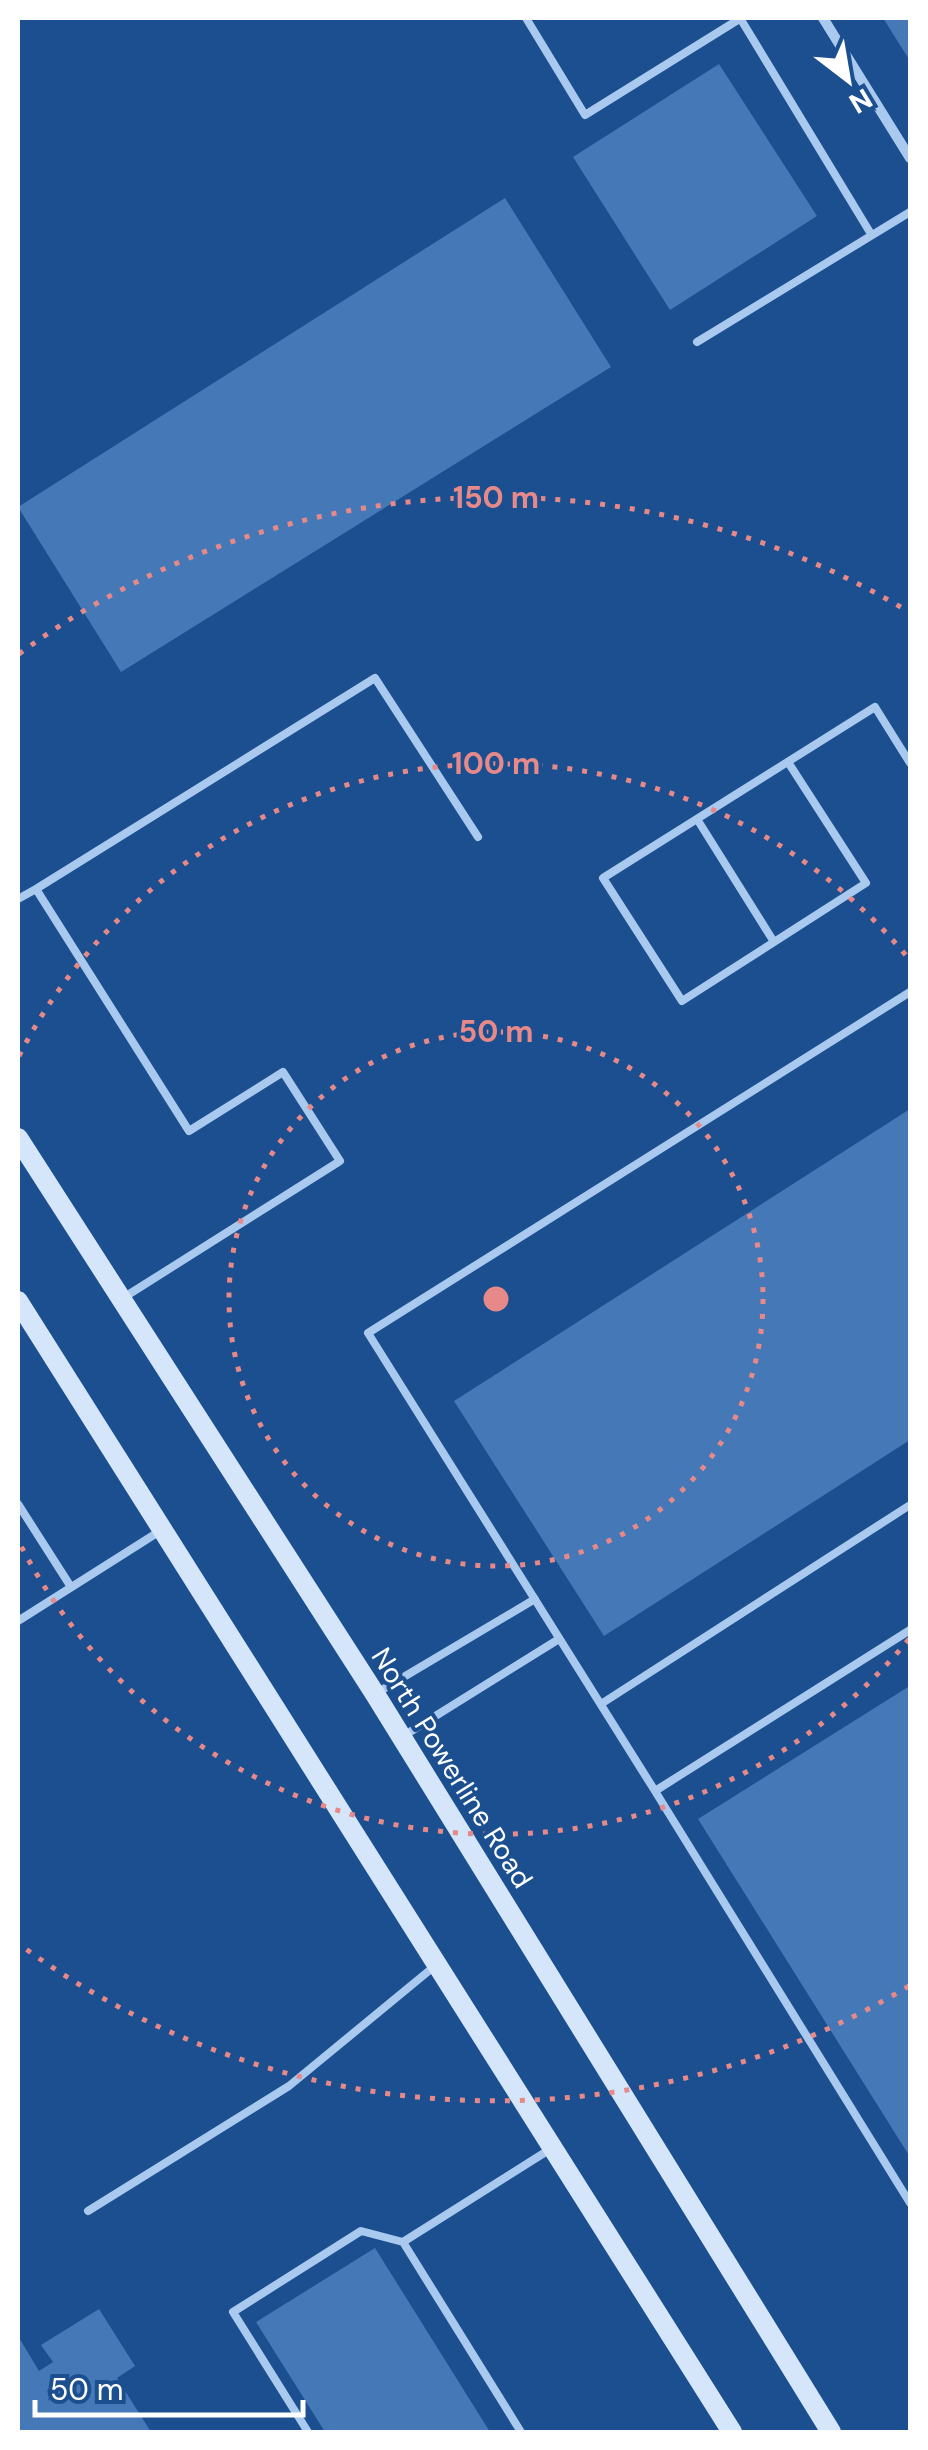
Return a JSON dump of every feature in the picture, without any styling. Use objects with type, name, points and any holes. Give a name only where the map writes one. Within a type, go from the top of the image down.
[{"type":"main road","name":"North Powerline Road","points":[[18,1138],[375,1694],[832,2432]]},
{"type":"main road","points":[[18,1300],[732,2432]]},
{"type":"street","points":[[823,18],[910,158]]},
{"type":"lane","points":[[526,18],[584,116],[740,18],[872,234]]},
{"type":"lane","points":[[697,342],[910,212]]},
{"type":"lane","points":[[18,899],[374,678],[478,837]]},
{"type":"lane","points":[[788,762],[866,883],[682,1001],[604,878],[875,707],[910,763]]},
{"type":"lane","points":[[697,819],[774,942]]},
{"type":"lane","points":[[36,889],[190,1131],[283,1072],[340,1161],[120,1301]]},
{"type":"lane","points":[[910,992],[368,1334],[910,2202]]},
{"type":"lane","points":[[18,1504],[71,1587]]},
{"type":"lane","points":[[601,1704],[910,1505]]},
{"type":"lane","points":[[18,1622],[160,1530]]},
{"type":"lane","points":[[375,1694],[535,1599]]},
{"type":"lane","points":[[655,1791],[910,1630]]},
{"type":"lane","points":[[401,1738],[559,1638]]},
{"type":"lane","points":[[88,2212],[289,2086],[436,1965]]},
{"type":"lane","points":[[403,2242],[552,2148]]},
{"type":"lane","points":[[308,2432],[233,2312],[361,2231],[403,2242],[521,2432]]},
{"type":"building","points":[[883,18],[910,18],[910,61]]},
{"type":"building","points":[[719,64],[817,216],[670,310],[573,157]]},
{"type":"building","points":[[505,198],[611,367],[121,672],[18,507]]},
{"type":"building","points":[[910,1109],[910,1440],[604,1636],[454,1401]]},
{"type":"building","points":[[908,1687],[910,1691],[910,2157],[698,1819]]},
{"type":"building","points":[[375,2248],[490,2432],[325,2432],[256,2322]]},
{"type":"building","points":[[99,2309],[135,2366],[117,2378],[151,2432],[18,2432],[18,2336],[39,2371],[53,2362],[41,2345]]}]
